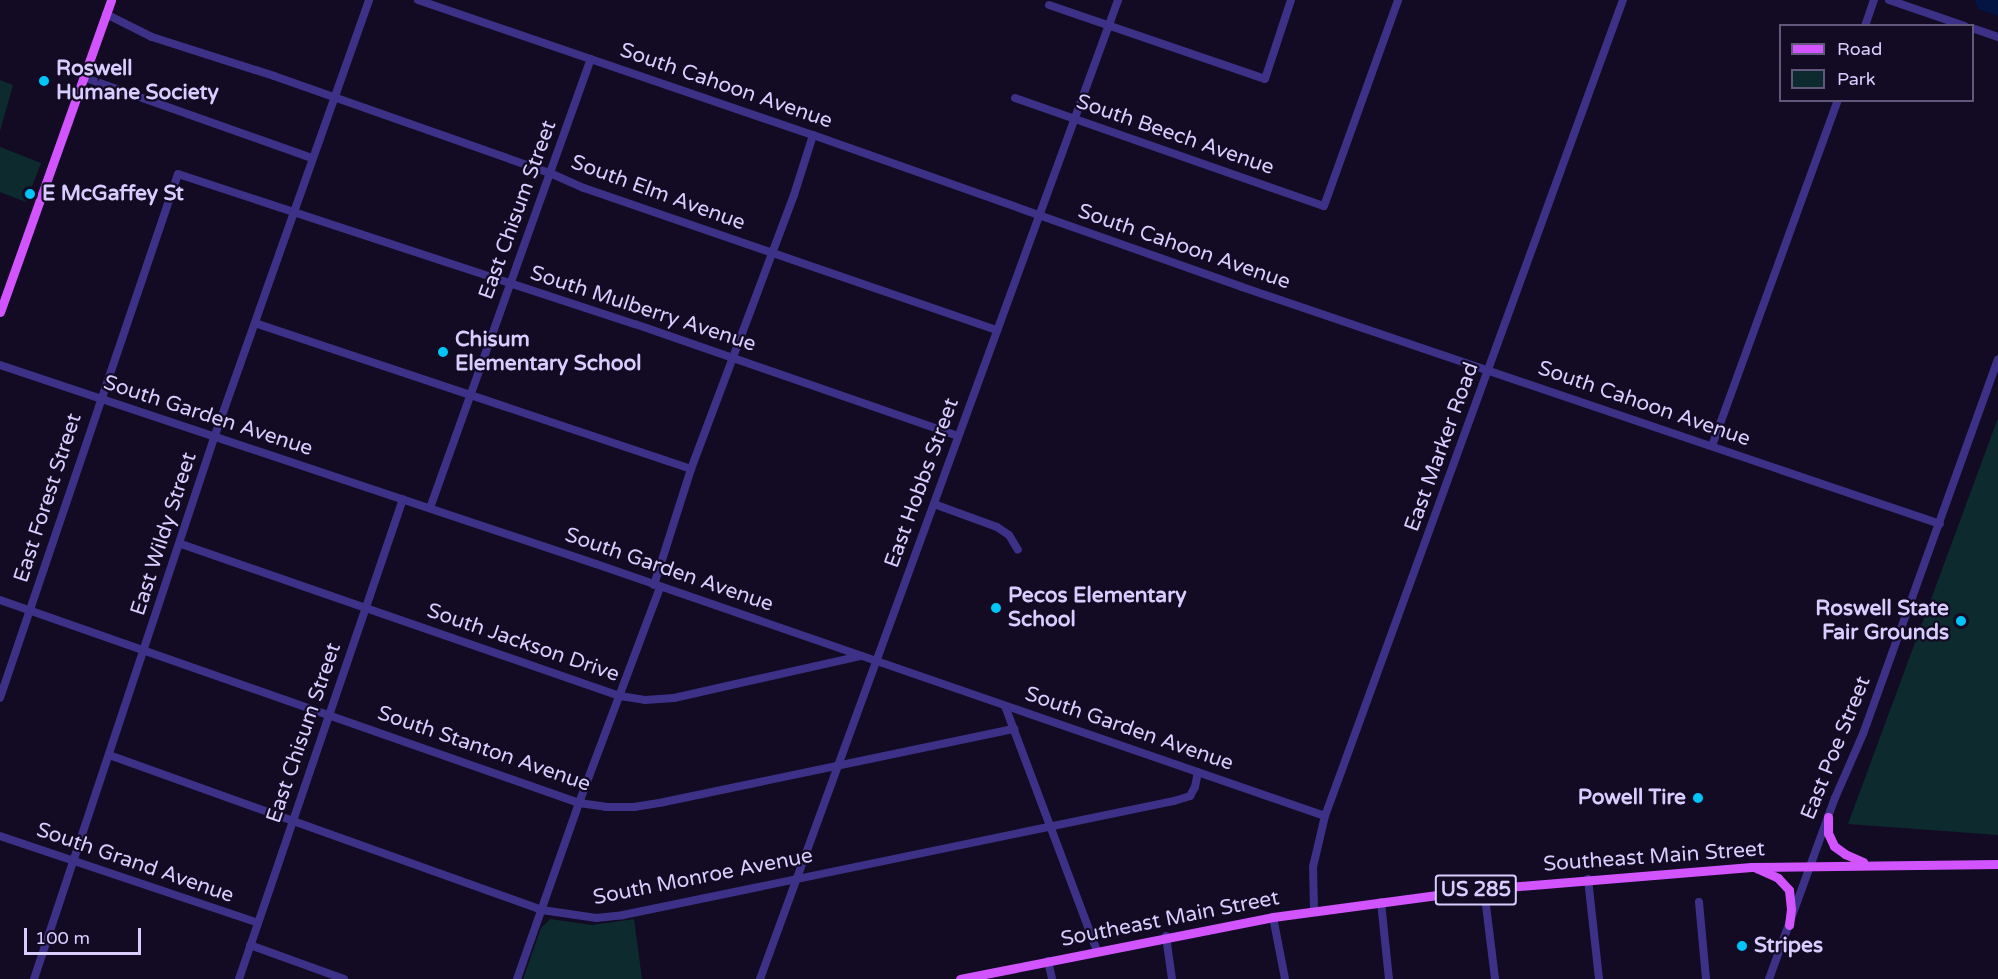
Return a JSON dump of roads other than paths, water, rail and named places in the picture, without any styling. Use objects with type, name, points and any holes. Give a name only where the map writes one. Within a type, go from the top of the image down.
[{"type":"main road","points":[[0,312],[111,0]]},
{"type":"main road","points":[[1828,817],[1828,832],[1834,846],[1852,858],[1868,864]]},
{"type":"main road","name":"Southeast Main Street","points":[[960,979],[1166,936],[1273,917],[1484,889],[1588,879],[1811,864],[1998,864]]},
{"type":"main road","points":[[1751,867],[1770,874],[1786,885],[1791,902],[1789,925]]},
{"type":"street","name":"East Wildy Street","points":[[34,979],[146,650],[214,438],[369,0]]},
{"type":"street","name":"South Cahoon Avenue","points":[[418,0],[1940,524]]},
{"type":"street","name":"East Hobbs Street","points":[[760,979],[1119,0]]},
{"type":"street","points":[[1048,5],[1264,79],[1291,0]]},
{"type":"street","name":"South Beech Avenue","points":[[1015,98],[1324,206],[1398,0]]},
{"type":"street","name":"East Marker Road","points":[[1314,910],[1313,867],[1325,816],[1623,0]]},
{"type":"street","points":[[1866,24],[1874,0]]},
{"type":"street","points":[[1889,0],[1959,24]]},
{"type":"street","name":"South Elm Avenue","points":[[106,14],[152,37],[335,97],[550,173],[584,188],[998,330]]},
{"type":"street","points":[[1974,29],[1998,37]]},
{"type":"street","name":"East Chisum Street","points":[[430,508],[591,59]]},
{"type":"street","points":[[83,77],[312,158]]},
{"type":"street","points":[[1712,446],[1837,102]]},
{"type":"street","points":[[517,979],[579,803],[620,696],[657,586],[691,469],[772,253],[813,135]]},
{"type":"street","name":"South Mulberry Avenue","points":[[178,174],[293,210],[733,357],[958,436]]},
{"type":"street","name":"East Forest Street","points":[[0,698],[178,174]]},
{"type":"street","points":[[255,323],[691,469]]},
{"type":"street","name":"East Poe Street","points":[[1769,979],[1828,817],[1863,734],[1998,360]]},
{"type":"street","name":"South Garden Avenue","points":[[0,365],[877,660],[1325,816]]},
{"type":"street","name":"East Chisum Street","points":[[239,979],[403,499]]},
{"type":"street","points":[[934,504],[996,527],[1008,535],[1018,550]]},
{"type":"street","name":"South Jackson Drive","points":[[181,544],[620,696],[645,700],[674,698],[812,669],[862,655]]},
{"type":"street","name":"South Stanton Avenue","points":[[0,600],[579,803],[634,807],[1010,730]]},
{"type":"street","points":[[1005,705],[1010,730],[1050,826],[1097,951]]},
{"type":"street","name":"South Monroe Avenue","points":[[109,754],[293,820],[300,825],[542,910],[596,918],[623,915],[1190,796],[1195,787],[1198,772]]},
{"type":"street","name":"South Grand Avenue","points":[[0,836],[258,923]]},
{"type":"street","points":[[1588,879],[1599,979]]},
{"type":"street","points":[[1484,889],[1495,979]]},
{"type":"street","points":[[1381,902],[1389,979]]},
{"type":"street","points":[[1699,902],[1707,979]]},
{"type":"street","points":[[1273,917],[1285,979]]},
{"type":"street","points":[[1166,936],[1172,979]]},
{"type":"street","points":[[250,945],[344,979]]},
{"type":"street","points":[[1048,961],[1053,979]]},
{"type":"place","name":"Roswell Humane Society","points":[[44,81]]},
{"type":"place","name":"E McGaffey St","points":[[30,194]]},
{"type":"place","name":"Chisum Elementary School","points":[[443,352]]},
{"type":"place","name":"Pecos Elementary School","points":[[996,608]]},
{"type":"place","name":"Roswell State Fair Grounds","points":[[1961,621]]},
{"type":"place","name":"Powell Tire","points":[[1698,798]]},
{"type":"place","name":"Stripes","points":[[1742,946]]}]
